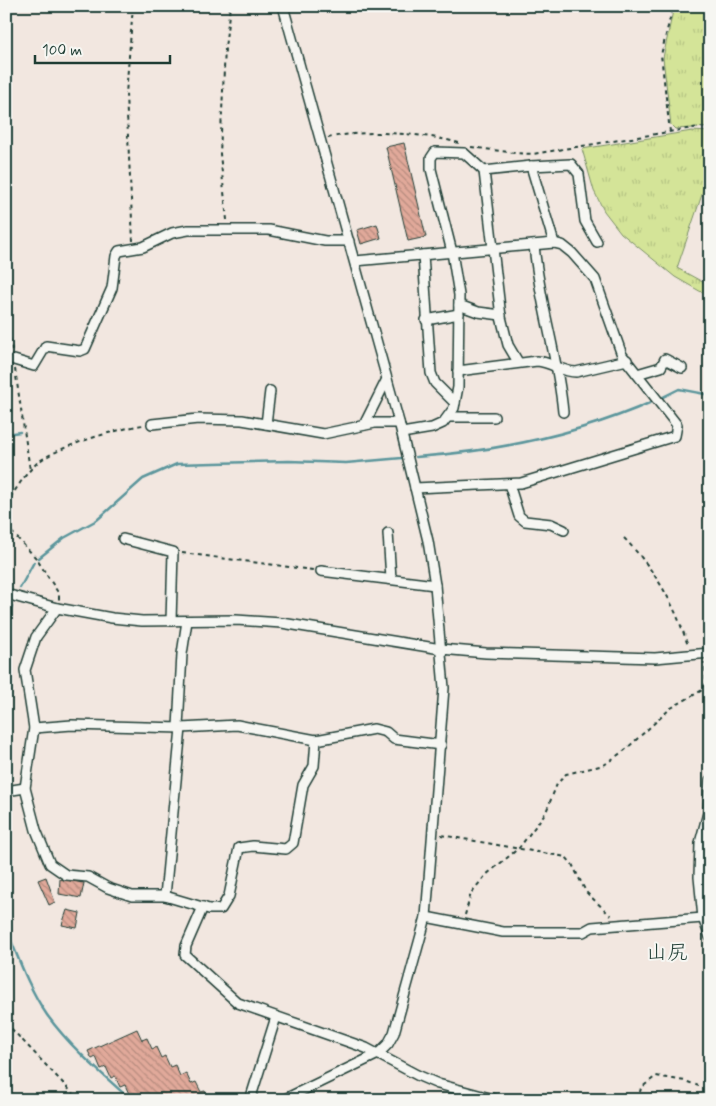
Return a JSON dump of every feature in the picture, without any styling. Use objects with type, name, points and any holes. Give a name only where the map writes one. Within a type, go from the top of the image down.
[{"type":"street","points":[[283,6],[400,424],[428,541],[444,688],[426,917],[394,1033],[388,1044],[378,1054],[283,1100]]},
{"type":"street","points":[[402,433],[432,428],[443,423],[450,417],[455,403],[458,371],[459,309],[452,252],[431,169],[431,158],[436,152],[464,153],[484,171],[501,314],[508,345],[518,362]]},
{"type":"street","points":[[484,171],[571,164],[579,174],[585,221],[597,242]]},
{"type":"street","points":[[531,166],[554,243]]},
{"type":"street","points":[[14,360],[34,366],[43,348],[50,346],[83,350],[112,288],[116,254],[148,246],[178,231],[230,228],[269,230],[325,241],[349,241]]},
{"type":"street","points":[[355,261],[554,243],[562,245],[572,253],[595,279],[622,355],[677,425],[675,436],[522,482],[415,488]]},
{"type":"street","points":[[534,245],[547,332],[556,366],[563,412]]},
{"type":"street","points":[[423,255],[431,374],[439,388],[455,403]]},
{"type":"street","points":[[426,320],[459,309],[501,314]]},
{"type":"street","points":[[637,374],[661,367],[665,359],[682,368]]},
{"type":"street","points":[[458,371],[537,361],[556,366],[568,372],[576,372],[627,360]]},
{"type":"street","points":[[364,425],[387,379]]},
{"type":"street","points":[[266,424],[270,391]]},
{"type":"street","points":[[450,417],[494,418]]},
{"type":"street","points":[[152,424],[198,419],[266,424],[323,434],[364,425],[400,424]]},
{"type":"street","points":[[509,484],[519,516],[524,521],[551,524],[564,530]]},
{"type":"street","points":[[388,533],[391,580]]},
{"type":"street","points":[[123,539],[173,552],[171,621]]},
{"type":"street","points":[[321,570],[434,584]]},
{"type":"street","points":[[6,594],[57,608],[112,618],[171,621],[236,620],[282,624],[441,649],[486,653],[637,657],[706,654]]},
{"type":"street","points":[[57,608],[36,637],[26,664],[26,680],[30,693],[34,728],[25,788],[41,845],[53,868],[66,875],[88,877],[108,888],[132,896],[165,896],[216,910],[224,907],[229,896],[239,848],[253,846],[286,849],[290,847],[300,812],[303,785],[314,766],[316,740]]},
{"type":"street","points":[[165,896],[179,727],[182,662],[187,620]]},
{"type":"street","points":[[34,728],[72,725],[179,727],[237,725],[316,740],[374,729],[386,732],[394,739],[441,745]]},
{"type":"street","points":[[710,780],[708,813],[699,859],[700,896],[710,937]]},
{"type":"street","points":[[6,791],[25,788]]},
{"type":"street","points":[[203,907],[186,946],[185,955],[233,1000],[366,1048],[438,1084],[497,1100]]},
{"type":"street","points":[[426,917],[516,933],[583,932],[592,927],[704,918]]},
{"type":"street","points":[[250,1100],[276,1017]]},
{"type":"path","points":[[133,6],[126,94],[133,249]]},
{"type":"path","points":[[230,6],[225,48],[220,154],[225,215],[230,228]]},
{"type":"path","points":[[670,132],[661,55],[673,6]]},
{"type":"path","points":[[468,146],[496,151],[534,154],[670,132],[710,128]]},
{"type":"path","points":[[321,140],[368,134],[423,136],[460,143]]},
{"type":"path","points":[[707,170],[710,162]]},
{"type":"path","points":[[6,307],[30,471]]},
{"type":"path","points":[[6,504],[30,471],[44,459],[101,435],[152,424]]},
{"type":"path","points":[[6,526],[36,558],[59,594],[57,608]]},
{"type":"path","points":[[624,538],[656,574],[675,610],[690,655]]},
{"type":"path","points":[[173,552],[321,570]]},
{"type":"path","points":[[463,925],[471,893],[486,875],[519,848],[546,812],[556,784],[566,774],[604,765],[626,750],[671,708],[704,688],[706,654]]},
{"type":"path","points":[[433,834],[566,857],[572,864],[586,892],[619,924]]},
{"type":"path","points":[[6,1023],[78,1100]]},
{"type":"path","points":[[638,1100],[642,1088],[656,1076],[685,1081],[710,1090]]},
{"type":"green space","points":[[674,6],[710,6],[710,127],[675,129],[671,125],[663,58]]},
{"type":"green space","points":[[692,131],[710,132],[710,157],[704,173],[708,177],[677,268],[710,286],[710,297],[675,277],[621,233],[604,211],[594,191],[582,149]]},
{"type":"building","points":[[404,143],[426,237],[408,241],[386,147]]},
{"type":"building","points":[[377,224],[381,238],[361,244],[357,230]]},
{"type":"building","points":[[46,877],[55,902],[49,905],[38,880]]},
{"type":"building","points":[[60,879],[84,883],[81,898],[59,894]]},
{"type":"building","points":[[67,910],[80,913],[77,928],[62,925]]},
{"type":"building","points":[[137,1029],[142,1040],[147,1038],[152,1049],[156,1047],[161,1058],[165,1056],[170,1067],[175,1065],[180,1076],[186,1073],[191,1084],[196,1082],[201,1092],[205,1091],[208,1098],[204,1100],[139,1100],[135,1093],[130,1096],[125,1085],[120,1087],[115,1076],[111,1078],[106,1067],[101,1069],[96,1057],[92,1059],[88,1051]]},
{"type":"waterway","points":[[659,399],[679,389],[710,395]]},
{"type":"waterway","points":[[416,457],[477,451],[537,440],[596,423],[654,401]]},
{"type":"waterway","points":[[6,434],[20,432]]},
{"type":"waterway","points":[[39,558],[64,538],[97,520],[143,479],[177,464],[289,461],[346,463],[402,458]]},
{"type":"waterway","points":[[20,588],[34,562]]},
{"type":"waterway","points":[[6,618],[12,606]]},
{"type":"waterway","points":[[6,928],[29,984],[47,1015],[76,1049],[131,1100]]},
{"type":"district","name":"山尻","points":[[667,952]]}]
